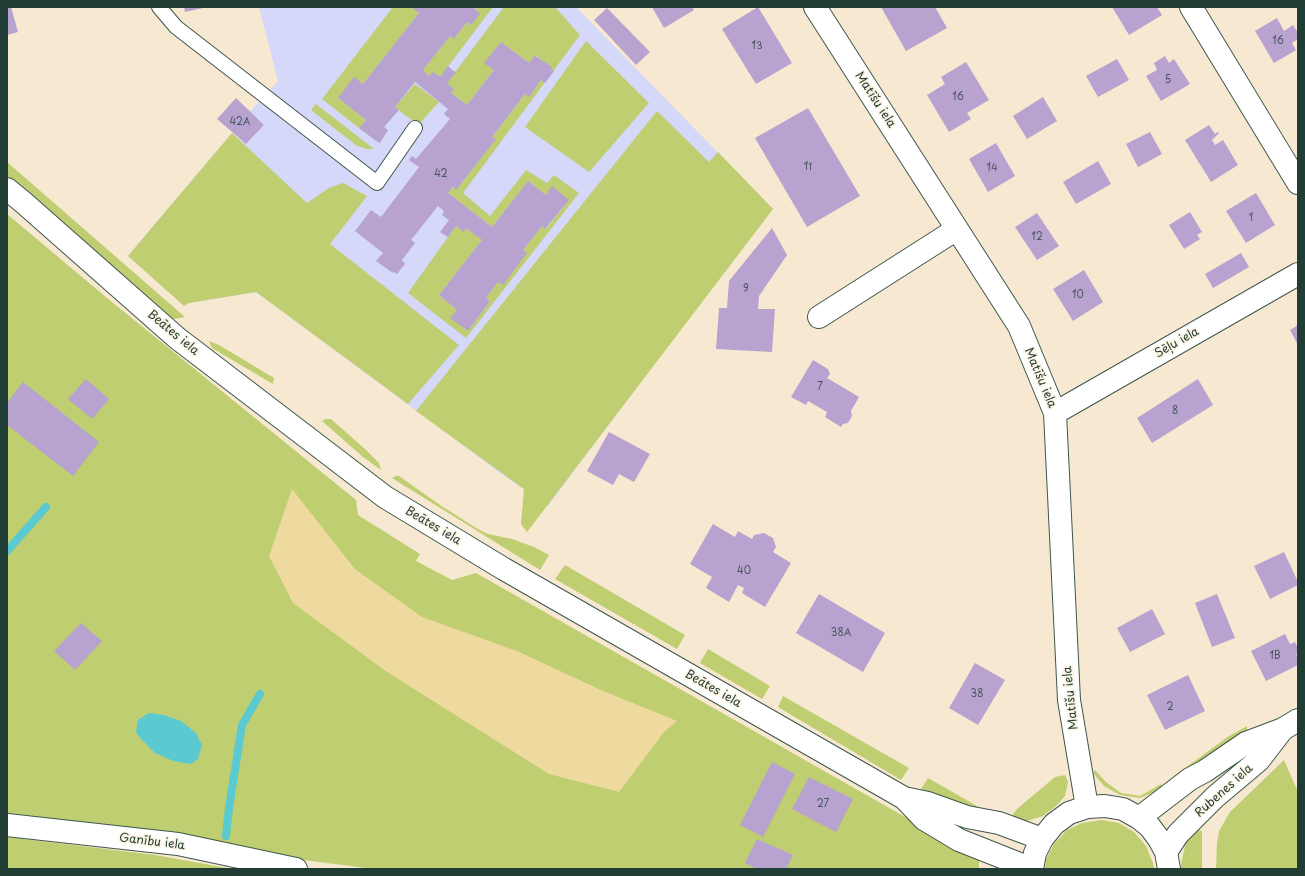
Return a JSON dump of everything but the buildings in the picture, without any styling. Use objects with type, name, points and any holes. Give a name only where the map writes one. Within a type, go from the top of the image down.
[{"type":"street","name":"Matīšu iela","points":[[815,7],[1019,326],[1055,413],[1069,700],[1087,807]]},
{"type":"street","points":[[1191,7],[1298,183]]},
{"type":"street","name":"Beātes iela","points":[[7,189],[177,338],[385,497],[504,569],[904,798],[924,819],[959,840],[1032,869]]},
{"type":"street","points":[[820,317],[957,229]]},
{"type":"street","name":"Sēļu iela","points":[[1055,413],[1298,274]]},
{"type":"street","name":"Rubenes iela","points":[[1139,818],[1190,779],[1205,771],[1246,743],[1290,725]]},
{"type":"street","name":"Rubenes iela","points":[[1167,861],[1178,834],[1215,797],[1259,760],[1290,725]]},
{"type":"street","name":"Beātes iela","points":[[904,798],[928,803],[967,817],[999,823],[1042,839]]},
{"type":"street","points":[[1032,869],[1035,853],[1042,839],[1054,824],[1069,813],[1087,807],[1105,806],[1117,808],[1139,818],[1150,827],[1159,839],[1167,861]]},
{"type":"street","name":"Ganību iela","points":[[7,825],[178,844],[296,869]]},
{"type":"lane","points":[[159,7],[176,27],[377,183],[415,128]]},
{"type":"shaded area","points":[[259,7],[576,7],[773,209],[701,300],[548,506],[499,472],[256,292],[189,303],[136,246],[232,133],[246,144],[264,125],[250,112],[278,81]]},
{"type":"green space","points":[[393,7],[411,7],[419,13],[363,84],[354,78],[338,98],[366,120],[359,128],[322,99]]},
{"type":"green space","points":[[473,7],[493,7],[440,77],[429,76],[423,70],[450,36],[454,39],[467,22],[471,25],[477,10]]},
{"type":"green space","points":[[504,7],[555,7],[580,35],[463,193],[490,216],[526,170],[547,183],[554,175],[579,193],[466,338],[408,293],[456,226],[463,231],[466,228],[482,240],[439,295],[457,310],[451,318],[468,331],[490,301],[486,298],[498,282],[503,285],[523,250],[542,226],[546,229],[569,200],[546,195],[528,181],[492,227],[448,193],[453,186],[457,189],[495,139],[492,137],[525,94],[529,96],[551,67],[535,55],[529,63],[501,42],[485,63],[494,70],[467,105],[451,93],[454,89],[447,83]]},
{"type":"green space","points":[[586,41],[649,103],[589,172],[525,127]]},
{"type":"green space","points":[[415,84],[439,102],[418,125],[395,107]]},
{"type":"green space","points":[[316,104],[374,149],[367,149],[357,146],[311,110]]},
{"type":"green space","points":[[657,111],[709,162],[718,152],[773,209],[527,532],[521,524],[524,489],[416,411]]},
{"type":"green space","points":[[232,133],[307,203],[329,188],[343,183],[367,196],[330,244],[459,345],[408,404],[256,292],[189,303],[184,306],[128,256]]},
{"type":"green space","points":[[7,162],[185,317],[175,319],[166,315],[7,178]]},
{"type":"green space","points":[[7,214],[107,298],[356,500],[358,515],[420,554],[416,561],[452,580],[476,573],[979,859],[979,869],[374,869],[178,844],[7,815]]},
{"type":"green space","points":[[209,341],[219,345],[274,378],[273,384],[212,348]]},
{"type":"green space","points":[[331,419],[366,450],[379,463],[381,470],[363,457],[322,421]]},
{"type":"green space","points":[[399,476],[476,528],[488,534],[512,539],[534,547],[549,555],[540,570],[392,478]]},
{"type":"green space","points":[[565,565],[685,635],[677,649],[555,579]]},
{"type":"green space","points":[[708,649],[770,686],[762,699],[700,663]]},
{"type":"green space","points":[[783,696],[909,768],[901,780],[778,707]]},
{"type":"green space","points":[[1247,726],[1247,730],[1204,757],[1177,778],[1174,776],[1229,736]]},
{"type":"green space","points":[[1284,760],[1298,792],[1298,869],[1216,869],[1219,831],[1230,812]]},
{"type":"green space","points":[[1095,770],[1106,782],[1121,793],[1140,796],[1161,784],[1162,786],[1157,791],[1140,798],[1120,795],[1104,786],[1093,773]]},
{"type":"green space","points":[[1065,775],[1068,782],[1065,796],[1056,806],[1043,816],[1027,821],[1009,820],[1017,809],[1055,777]]},
{"type":"green space","points":[[928,778],[989,813],[955,805],[921,789]]},
{"type":"green space","points":[[1101,820],[1119,823],[1134,832],[1146,846],[1154,869],[1045,869],[1046,859],[1054,844],[1067,830],[1082,823]]},
{"type":"green space","points":[[1195,828],[1202,831],[1202,869],[1180,869],[1187,837]]},
{"type":"green space","points":[[7,837],[155,855],[233,869],[7,869]]},
{"type":"sand","points":[[292,489],[355,569],[422,617],[517,651],[601,690],[677,721],[664,732],[619,792],[549,774],[387,672],[293,603],[269,556]]},
{"type":"water","points":[[149,713],[164,715],[181,721],[196,733],[202,745],[198,759],[191,764],[173,761],[155,753],[136,732],[138,720]]},
{"type":"waterway","points":[[7,551],[46,507]]},
{"type":"waterway","points":[[226,836],[242,725],[260,694]]}]
